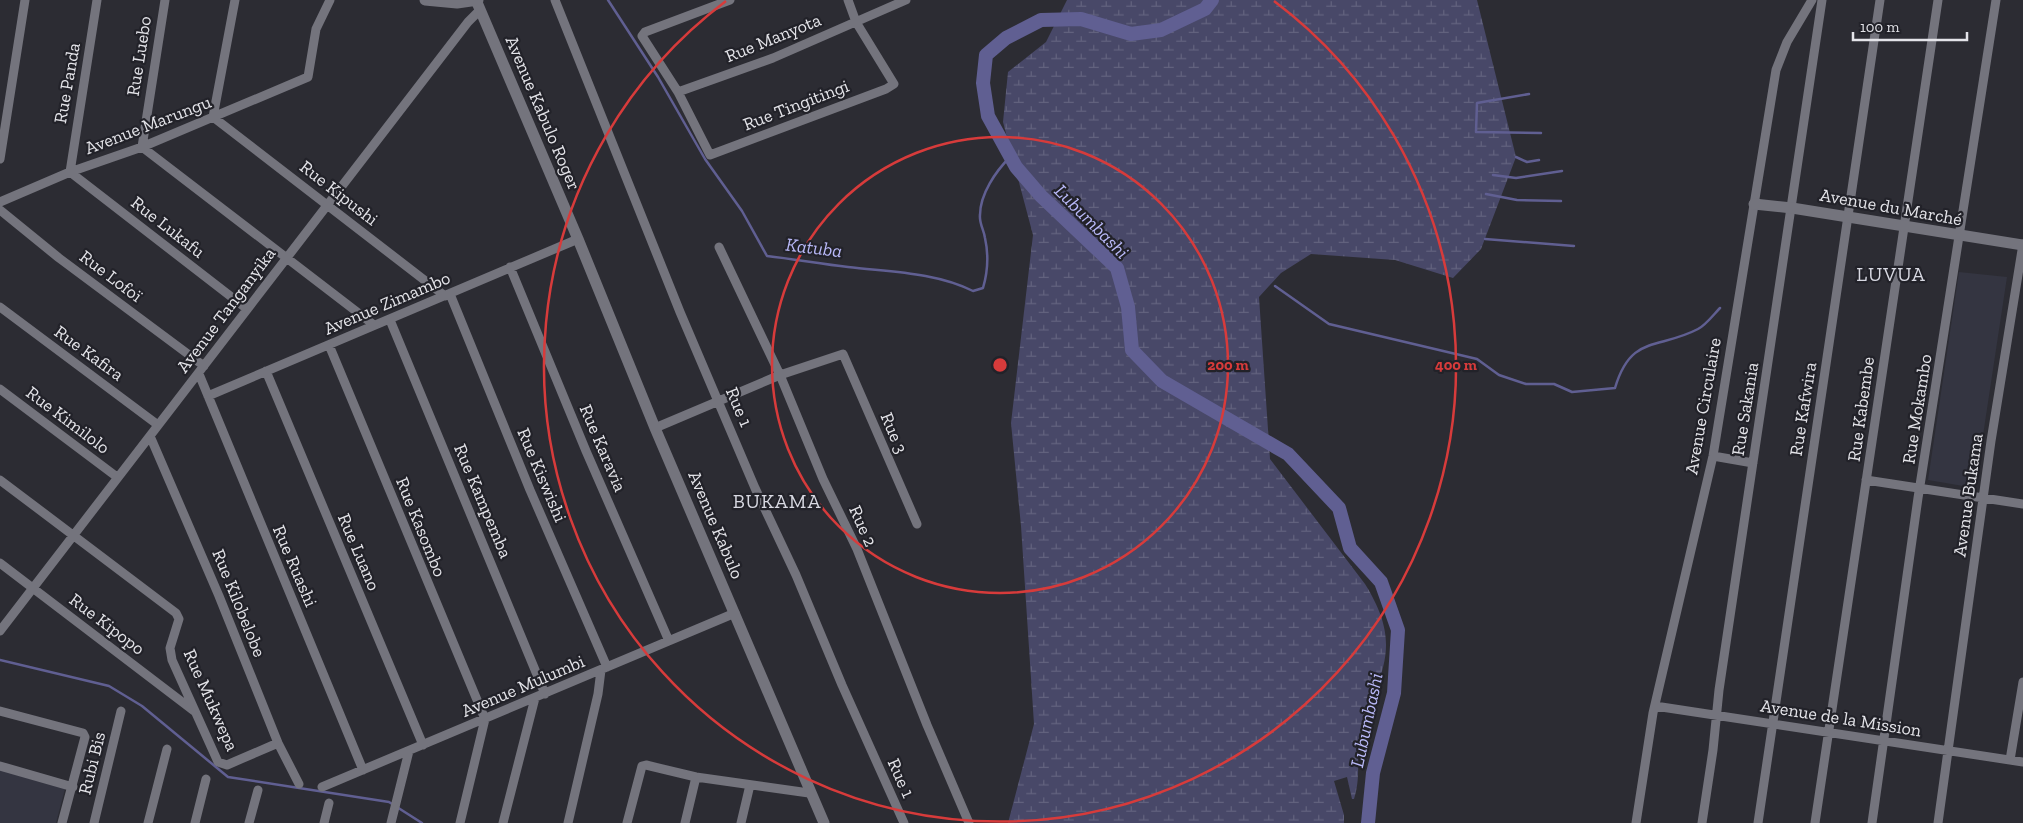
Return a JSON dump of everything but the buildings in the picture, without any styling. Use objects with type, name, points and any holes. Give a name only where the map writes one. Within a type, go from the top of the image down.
[{"type":"street","points":[[0,159],[25,0]]},
{"type":"street","name":"Rue Panda","points":[[70,172],[97,0]]},
{"type":"street","name":"Rue Luebo","points":[[142,147],[165,0]]},
{"type":"street","points":[[213,117],[235,0]]},
{"type":"street","name":"Avenue Marungu","points":[[0,202],[70,172],[142,147],[308,77],[316,29],[330,0]]},
{"type":"street","points":[[425,0],[477,3]]},
{"type":"street","name":"Rue 1","points":[[555,0],[648,236],[755,488],[796,575],[842,685],[904,823]]},
{"type":"street","points":[[678,92],[643,39],[643,34],[730,0]]},
{"type":"street","points":[[848,0],[856,22]]},
{"type":"street","name":"Rue Manyota","points":[[678,92],[773,58],[906,0]]},
{"type":"street","name":"Avenue Circulaire","points":[[1636,823],[1655,706],[1713,456],[1776,70],[1787,42],[1812,0]]},
{"type":"street","name":"Rue Sakania","points":[[1702,823],[1713,750],[1716,715],[1822,0]]},
{"type":"street","name":"Rue Kafwira","points":[[1758,823],[1880,0]]},
{"type":"street","name":"Rue Kabembe","points":[[1815,823],[1938,0]]},
{"type":"street","name":"Rue Mokambo","points":[[1872,823],[1920,488],[1996,0]]},
{"type":"street","name":"Avenue Tanganyika","points":[[0,631],[468,22],[477,3]]},
{"type":"street","name":"Avenue Kabulo Roger","points":[[477,3],[578,239]]},
{"type":"street","name":"Rue Tingitingi","points":[[678,92],[708,155],[886,89],[894,83],[856,22]]},
{"type":"street","name":"Rue Kipushi","points":[[213,117],[447,295]]},
{"type":"street","points":[[142,147],[374,325]]},
{"type":"street","name":"Rue Lukafu","points":[[70,172],[247,308]]},
{"type":"street","name":"Avenue du Marché","points":[[1754,204],[1792,208],[1959,236],[2023,244]]},
{"type":"street","name":"Rue Lofoï","points":[[0,210],[201,370]]},
{"type":"street","name":"Avenue Zimambo","points":[[208,396],[578,239]]},
{"type":"street","name":"Avenue Kabulo","points":[[578,239],[655,428],[735,612],[809,792],[824,823]]},
{"type":"street","name":"Avenue Bukama","points":[[1938,823],[1985,498],[1997,401],[2023,244]]},
{"type":"street","name":"Rue 2","points":[[719,247],[780,375],[824,479],[857,549],[927,725],[969,823]]},
{"type":"street","name":"Rue Karavia","points":[[510,268],[586,451],[669,641]]},
{"type":"street","name":"Rue Kiswishi","points":[[447,295],[604,669]]},
{"type":"street","name":"Rue Kafira","points":[[0,307],[158,425]]},
{"type":"street","name":"Rue Kampemba","points":[[390,320],[546,694]]},
{"type":"street","name":"Rue Kasombo","points":[[329,345],[485,719]]},
{"type":"street","name":"Rue 3","points":[[780,375],[842,354],[916,524]]},
{"type":"street","name":"Rue Ruashi","points":[[201,370],[208,396],[363,770]]},
{"type":"street","name":"Rue Luano","points":[[266,371],[423,745]]},
{"type":"street","points":[[655,428],[780,375]]},
{"type":"street","name":"Rue Kimilolo","points":[[0,389],[117,477]]},
{"type":"street","name":"Rue Kilobelobe","points":[[150,436],[219,596],[278,743],[299,784]]},
{"type":"street","points":[[1713,456],[1753,463]]},
{"type":"street","points":[[0,480],[74,535]]},
{"type":"street","points":[[1866,480],[2023,504]]},
{"type":"street","name":"Rue Mukwepa","points":[[74,535],[176,613],[179,619],[170,648],[172,660],[215,756],[222,765],[278,743]]},
{"type":"street","name":"Rue Kipopo","points":[[0,563],[194,711]]},
{"type":"street","name":"Avenue Mulumbi","points":[[322,787],[546,694],[735,612]]},
{"type":"street","points":[[568,823],[604,669]]},
{"type":"street","points":[[2010,760],[2023,682]]},
{"type":"street","points":[[503,823],[535,698]]},
{"type":"street","name":"Avenue de la Mission","points":[[1655,706],[2023,762]]},
{"type":"street","points":[[0,711],[83,733],[85,737],[62,823]]},
{"type":"street","name":"Rubi Bis","points":[[94,823],[121,711]]},
{"type":"street","points":[[460,823],[485,719]]},
{"type":"street","points":[[148,823],[167,749]]},
{"type":"street","points":[[391,823],[409,751]]},
{"type":"street","points":[[627,823],[642,766],[646,764],[696,777],[809,792]]},
{"type":"street","points":[[0,766],[73,786]]},
{"type":"street","points":[[684,823],[696,777]]},
{"type":"street","points":[[195,823],[206,779]]},
{"type":"street","points":[[741,823],[750,785]]},
{"type":"street","points":[[249,823],[258,790]]},
{"type":"street","points":[[324,823],[329,803]]},
{"type":"shaded area","points":[[1959,272],[2007,277],[1975,488],[1928,480]]},
{"type":"shaded area","points":[[0,767],[66,785],[56,823],[0,823]]},
{"type":"green space","points":[[1067,0],[1477,0],[1516,157],[1481,249],[1453,278],[1395,260],[1311,254],[1281,273],[1259,297],[1270,459],[1365,584],[1378,608],[1384,628],[1386,647],[1384,664],[1360,742],[1354,799],[1352,799],[1347,777],[1334,781],[1344,815],[1344,823],[1008,823],[1034,724],[1021,526],[1011,423],[1033,235],[1003,122],[1008,72],[1046,42]]},
{"type":"waterway","name":"Katuba","points":[[608,0],[658,77],[705,159],[742,211],[767,256],[928,276],[973,291],[983,288],[987,269],[987,257],[980,221],[981,207],[990,183],[1010,157]]},
{"type":"waterway","name":"Lubumbashi","points":[[1212,0],[1205,9],[1161,30],[1131,34],[1081,19],[1041,20],[1006,38],[986,55],[983,83],[988,116],[1016,167],[1041,196],[1117,268],[1128,307],[1132,350],[1162,381],[1288,454],[1339,508],[1350,548],[1381,582],[1398,630],[1394,693],[1373,773],[1368,823]]},
{"type":"waterway","points":[[1529,94],[1477,103],[1476,132],[1541,133]]},
{"type":"waterway","points":[[1516,157],[1527,162],[1539,160]]},
{"type":"waterway","points":[[1493,175],[1516,178],[1562,171]]},
{"type":"waterway","points":[[1486,194],[1517,200],[1561,201]]},
{"type":"waterway","points":[[1485,239],[1574,246]]},
{"type":"waterway","points":[[1275,286],[1329,324],[1477,359],[1499,375],[1526,384],[1554,384],[1572,392],[1615,388],[1629,359],[1638,351],[1698,329],[1720,308]]},
{"type":"waterway","points":[[0,660],[109,686],[142,706],[228,777],[389,802],[422,823]]},
{"type":"district","name":"LUVUA","points":[[1891,274]]},
{"type":"district","name":"BUKAMA","points":[[777,501]]}]
